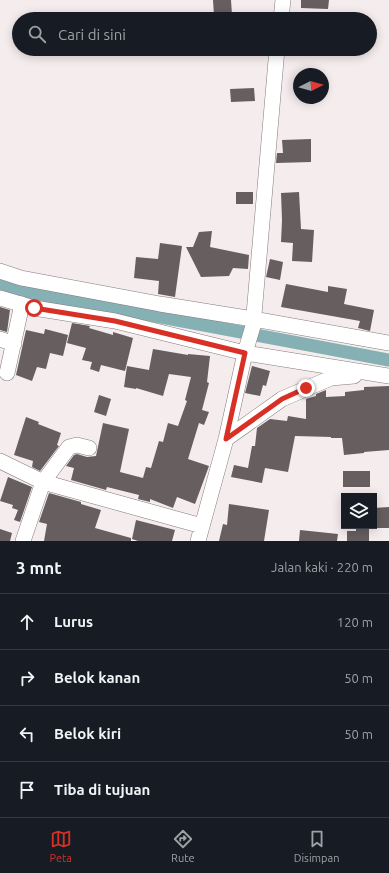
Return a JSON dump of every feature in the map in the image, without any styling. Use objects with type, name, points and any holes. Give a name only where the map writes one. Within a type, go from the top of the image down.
[{"type":"street","points":[[281,12],[282,0]]},
{"type":"street","points":[[198,541],[226,439],[253,322],[276,56]]},
{"type":"street","points":[[0,271],[21,278],[253,322],[389,343]]},
{"type":"street","points":[[0,298],[22,304],[115,321],[372,374],[389,376]]},
{"type":"street","points":[[7,373],[7,342],[22,304]]},
{"type":"street","points":[[226,439],[282,399],[331,378],[372,374]]},
{"type":"street","points":[[23,541],[43,482],[68,447],[77,445],[89,448]]},
{"type":"street","points":[[0,461],[43,482],[202,526]]},
{"type":"building","points":[[213,0],[231,0],[232,12],[214,12]]},
{"type":"building","points":[[301,0],[329,0],[328,9],[301,8]]},
{"type":"building","points":[[254,88],[255,101],[231,102],[230,89]]},
{"type":"building","points":[[311,139],[311,162],[276,163],[277,153],[283,153],[282,140]]},
{"type":"building","points":[[236,192],[253,192],[253,204],[236,204]]},
{"type":"building","points":[[299,192],[301,229],[314,230],[312,262],[292,261],[293,243],[281,242],[281,193]]},
{"type":"building","points":[[212,231],[210,247],[249,255],[248,269],[233,268],[229,276],[201,277],[186,247],[193,247],[199,232]]},
{"type":"building","points":[[160,243],[182,246],[175,297],[158,294],[159,281],[134,278],[136,257],[158,259]]},
{"type":"building","points":[[270,259],[283,262],[280,280],[266,277]]},
{"type":"building","points":[[286,284],[328,292],[328,286],[347,289],[344,304],[374,310],[370,331],[358,328],[360,321],[281,307]]},
{"type":"building","points":[[0,307],[10,310],[7,332],[0,330]]},
{"type":"building","points":[[72,323],[90,326],[89,328],[113,335],[113,332],[133,338],[125,371],[101,365],[99,372],[90,369],[92,362],[82,360],[86,348],[67,343]]},
{"type":"building","points":[[45,329],[68,335],[63,356],[50,353],[46,369],[37,367],[32,381],[16,375],[26,330],[44,334]]},
{"type":"building","points":[[153,349],[188,355],[210,356],[207,382],[209,383],[202,410],[209,412],[204,425],[199,423],[188,459],[209,466],[195,504],[177,497],[173,508],[150,499],[150,502],[138,499],[139,495],[107,487],[106,490],[71,480],[74,468],[66,466],[74,455],[77,454],[87,457],[96,456],[103,423],[129,429],[120,472],[143,478],[146,467],[151,468],[159,441],[163,442],[168,423],[178,426],[187,401],[185,400],[191,377],[169,374],[163,396],[136,388],[124,387],[127,366],[149,370]]},
{"type":"building","points":[[252,366],[270,371],[266,386],[263,385],[260,396],[245,393]]},
{"type":"building","points":[[389,386],[389,450],[344,455],[342,438],[295,436],[288,472],[265,468],[262,483],[231,477],[234,465],[248,468],[252,446],[255,446],[257,428],[270,419],[287,421],[288,416],[306,419],[306,399],[316,396],[316,394],[326,390],[326,397],[345,396],[345,392],[364,390],[364,387]]},
{"type":"building","points":[[99,395],[111,399],[106,416],[94,412]]},
{"type":"building","points":[[26,417],[39,422],[38,424],[61,433],[57,445],[59,446],[40,471],[32,467],[33,461],[14,455]]},
{"type":"building","points":[[343,471],[370,471],[370,487],[343,487]]},
{"type":"building","points":[[8,477],[32,487],[20,522],[14,520],[18,510],[12,508],[13,505],[0,501]]},
{"type":"building","points":[[49,493],[81,502],[81,504],[101,510],[95,528],[131,538],[131,541],[44,541],[47,524],[39,522]]},
{"type":"building","points":[[229,504],[269,510],[264,541],[219,541],[223,524],[227,525]]},
{"type":"building","points":[[389,507],[389,528],[377,528],[377,508]]},
{"type":"building","points":[[136,520],[175,530],[172,541],[138,541],[132,539]]},
{"type":"building","points":[[0,529],[12,533],[10,541],[0,541]]},
{"type":"building","points":[[356,529],[369,529],[369,541],[347,541],[347,531],[356,531]]},
{"type":"building","points":[[300,530],[338,534],[337,541],[299,541]]},
{"type":"waterway","points":[[0,284],[17,290],[389,360]]},
{"type":"route","points":[[34,308],[115,321],[245,353],[226,439],[282,399],[306,388]]}]
